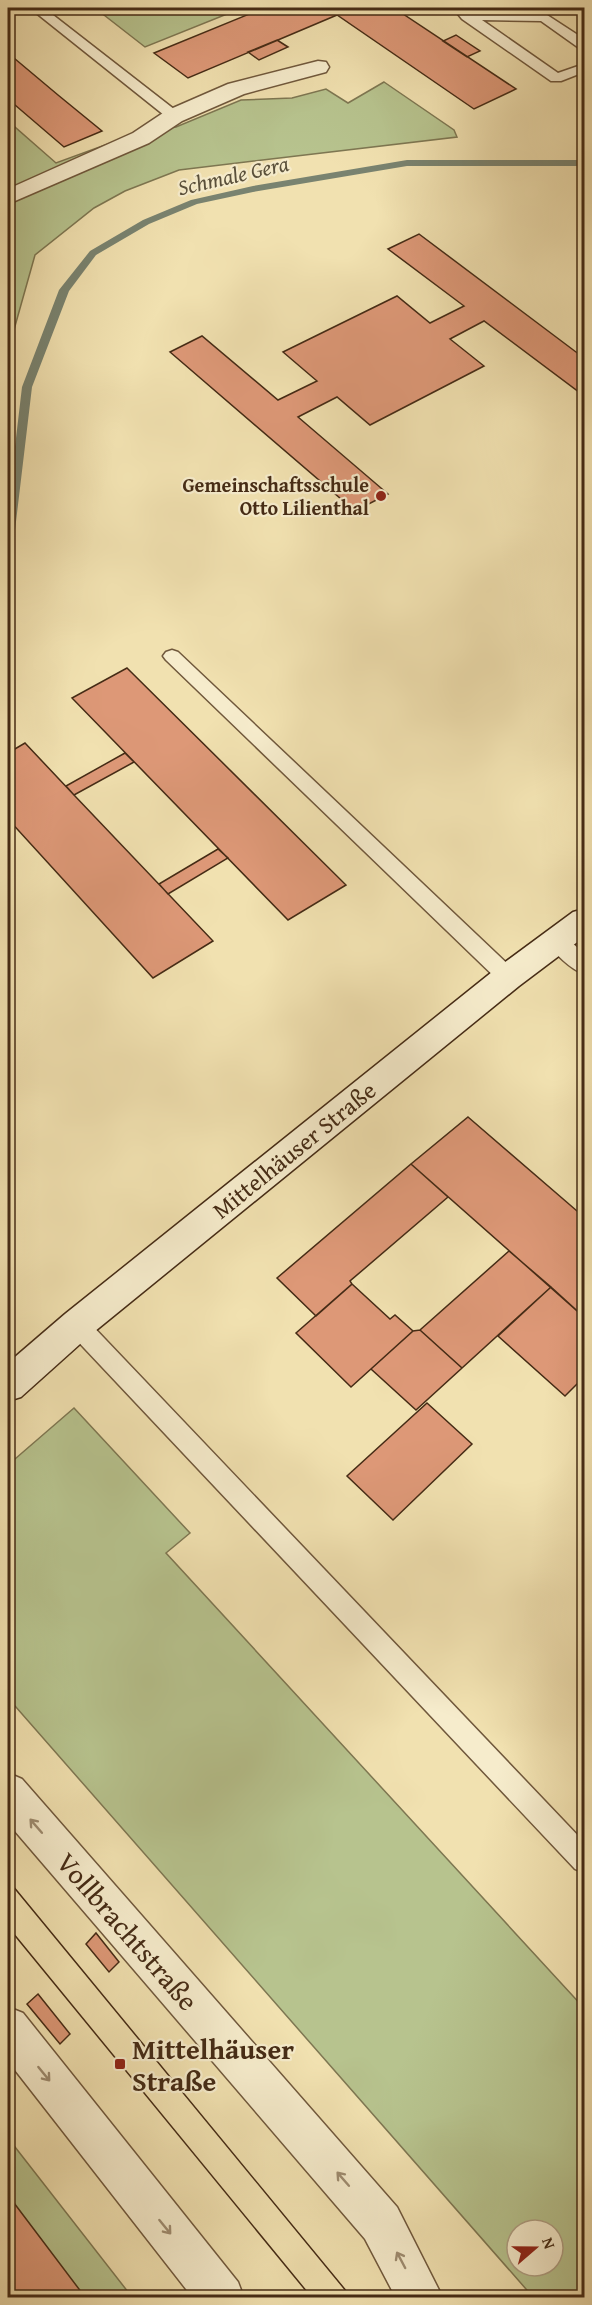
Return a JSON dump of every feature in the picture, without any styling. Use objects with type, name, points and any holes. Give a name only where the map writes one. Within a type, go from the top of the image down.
[{"type":"street","points":[[8,197],[141,138],[174,116],[236,89],[318,67]]},
{"type":"street","name":"Mittelhäuser Straße","points":[[8,1385],[77,1325],[508,977],[585,921]]},
{"type":"street","name":"Vollbrachtstraße","points":[[8,1793],[381,2223],[421,2298]]},
{"type":"street","points":[[8,2028],[222,2298]]},
{"type":"lane","points":[[36,8],[174,116]]},
{"type":"lane","points":[[463,12],[544,17],[585,45]]},
{"type":"lane","points":[[463,12],[556,78],[585,68]]},
{"type":"lane","points":[[172,656],[508,977]]},
{"type":"lane","points":[[557,941],[585,966]]},
{"type":"lane","points":[[77,1325],[585,1860]]},
{"type":"green space","points":[[95,8],[242,8],[145,47]]},
{"type":"green space","points":[[384,82],[454,130],[457,137],[179,170],[125,191],[94,208],[35,255],[8,351],[8,121],[56,163],[138,133],[176,127],[241,100],[292,98],[326,89],[348,103]]},
{"type":"green space","points":[[74,1408],[190,1533],[166,1553],[584,2008],[584,2297],[533,2297],[516,2278],[565,2278],[565,2218],[505,2218],[505,2265],[8,1698],[8,1465]]},
{"type":"green space","points":[[8,2138],[132,2297],[8,2297]]},
{"type":"building","points":[[264,8],[327,8],[337,15],[188,78],[154,53]]},
{"type":"building","points":[[327,8],[394,8],[516,89],[474,109]]},
{"type":"building","points":[[456,35],[480,51],[467,57],[443,41]]},
{"type":"building","points":[[277,40],[288,47],[259,60],[248,52]]},
{"type":"building","points":[[8,53],[102,131],[64,147],[8,99]]},
{"type":"building","points":[[419,234],[584,358],[584,389],[579,392],[484,321],[450,339],[484,366],[370,425],[337,397],[298,417],[388,494],[355,511],[170,352],[202,336],[278,400],[317,381],[283,352],[397,296],[430,323],[464,306],[388,249]]},
{"type":"building","points":[[127,668],[346,885],[288,920],[72,698]]},
{"type":"building","points":[[25,743],[213,941],[153,978],[8,819],[8,753]]},
{"type":"building","points":[[125,753],[134,762],[74,795],[66,786]]},
{"type":"building","points":[[218,849],[228,858],[168,894],[159,884]]},
{"type":"building","points":[[468,1117],[584,1217],[584,1317],[411,1164]]},
{"type":"building","points":[[411,1164],[448,1197],[350,1281],[352,1284],[316,1316],[277,1278]]},
{"type":"building","points":[[509,1251],[551,1287],[462,1368],[420,1330]]},
{"type":"building","points":[[352,1284],[390,1319],[395,1315],[413,1331],[351,1387],[296,1333]]},
{"type":"building","points":[[551,1287],[584,1317],[584,1377],[565,1396],[498,1336]]},
{"type":"building","points":[[420,1330],[462,1368],[416,1410],[371,1369],[413,1331]]},
{"type":"building","points":[[427,1403],[472,1444],[393,1520],[347,1476]]},
{"type":"building","points":[[96,1933],[119,1962],[109,1972],[86,1944]]},
{"type":"building","points":[[38,1994],[70,2034],[60,2044],[27,2004]]},
{"type":"building","points":[[8,2195],[84,2298],[14,2298],[8,2288]]},
{"type":"waterway","name":"Schmale Gera","points":[[8,535],[27,387],[64,290],[93,253],[146,222],[194,202],[253,189],[407,163],[584,163]]},
{"type":"tram line","points":[[8,1880],[352,2298]]},
{"type":"tram line","points":[[8,1927],[312,2298]]},
{"type":"place","name":"Gemeinschaftsschule Otto Lilienthal","points":[[381,496]]},
{"type":"place","name":"Mittelhäuser Straße","points":[[120,2064]]}]
